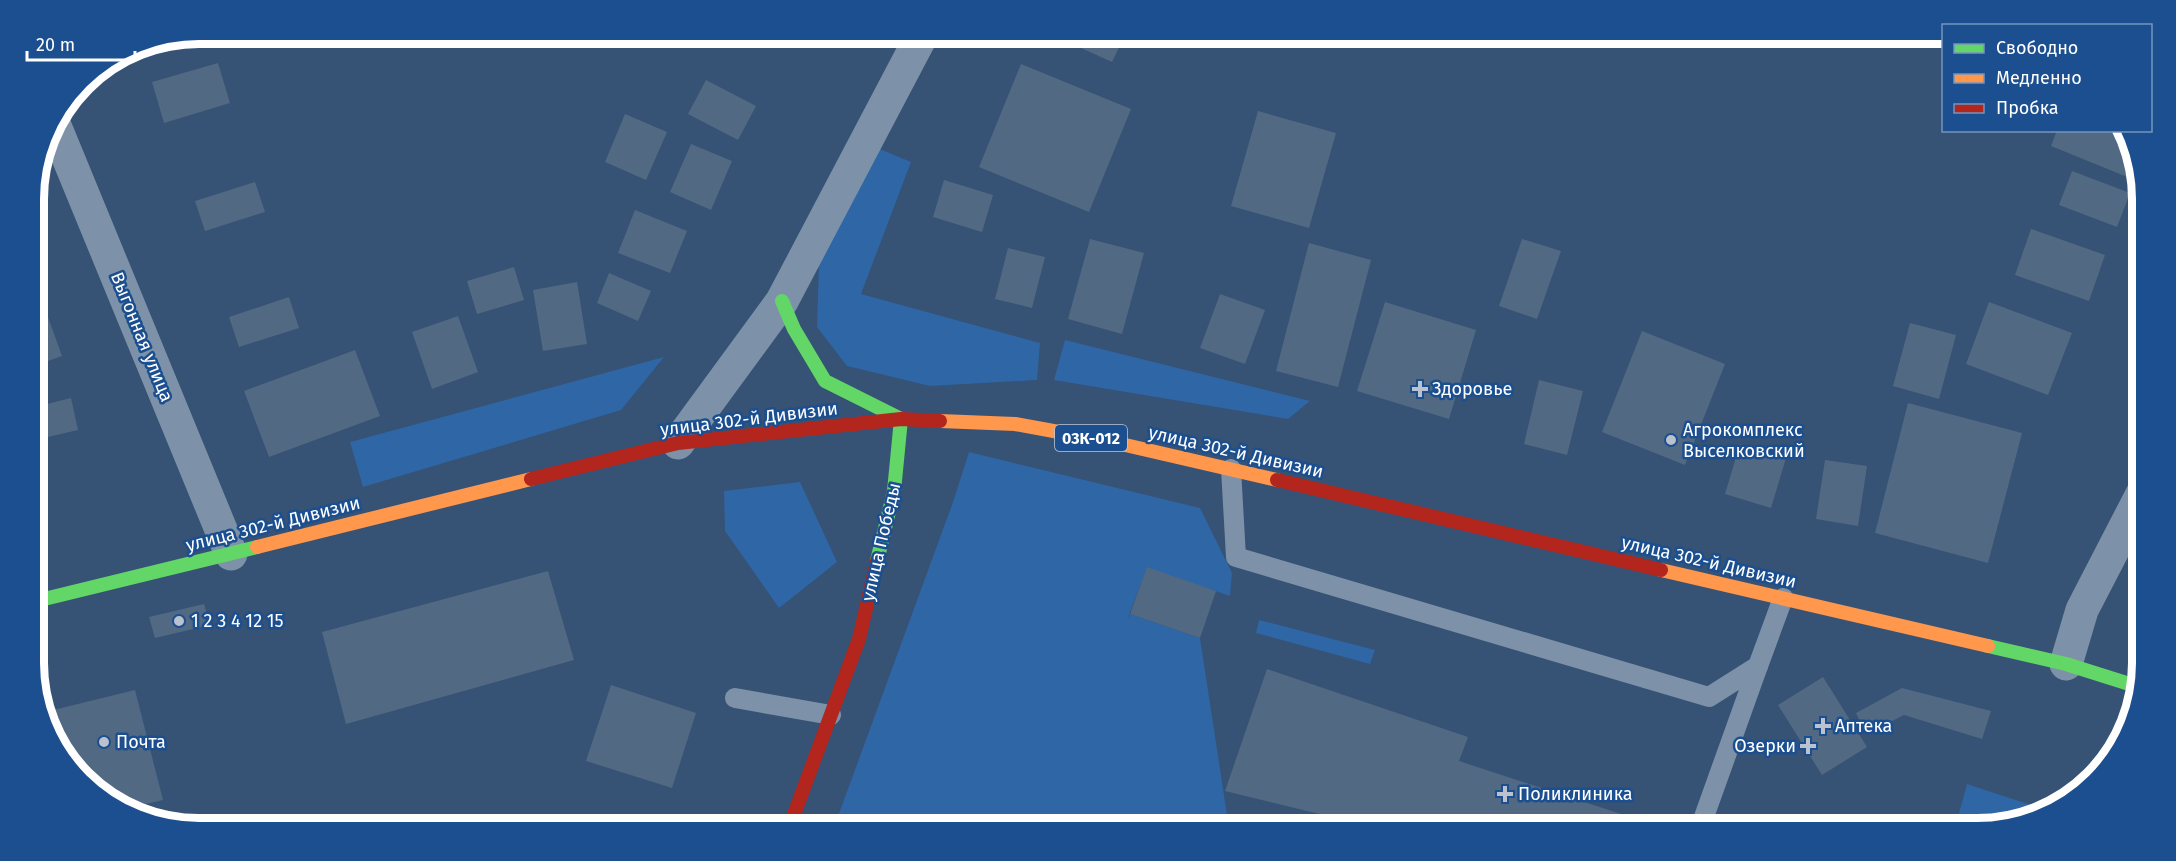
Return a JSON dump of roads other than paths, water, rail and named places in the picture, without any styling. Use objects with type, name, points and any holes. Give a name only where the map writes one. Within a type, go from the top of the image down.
[{"type":"main road","points":[[782,301],[794,329],[825,381],[902,419]]},
{"type":"main road","name":"улица 302-й Дивизии","points":[[43,599],[678,443],[902,419],[1015,424],[1108,441],[2066,664],[2131,684]]},
{"type":"main road","name":"улица Победы","points":[[793,818],[859,639],[894,491],[902,419]]},
{"type":"street","points":[[678,443],[782,301],[918,43]]},
{"type":"street","name":"Выгонная улица","points":[[58,133],[231,554]]},
{"type":"street","points":[[2066,664],[2082,610],[2132,513]]},
{"type":"lane","points":[[1231,469],[1236,557],[1709,697],[1758,666]]},
{"type":"lane","points":[[1704,817],[1783,598]]},
{"type":"lane","points":[[735,698],[831,715]]},
{"type":"place","name":"Здоровье","points":[[1420,389]]},
{"type":"place","name":"Агрокомплекс Выселковский","points":[[1671,440]]},
{"type":"place","name":"1 2 3 4 12 15","points":[[179,621]]},
{"type":"place","name":"Аптека","points":[[1823,726]]},
{"type":"place","name":"Почта","points":[[104,742]]},
{"type":"place","name":"Озерки","points":[[1808,746]]},
{"type":"place","name":"Поликлиника","points":[[1505,794]]}]
